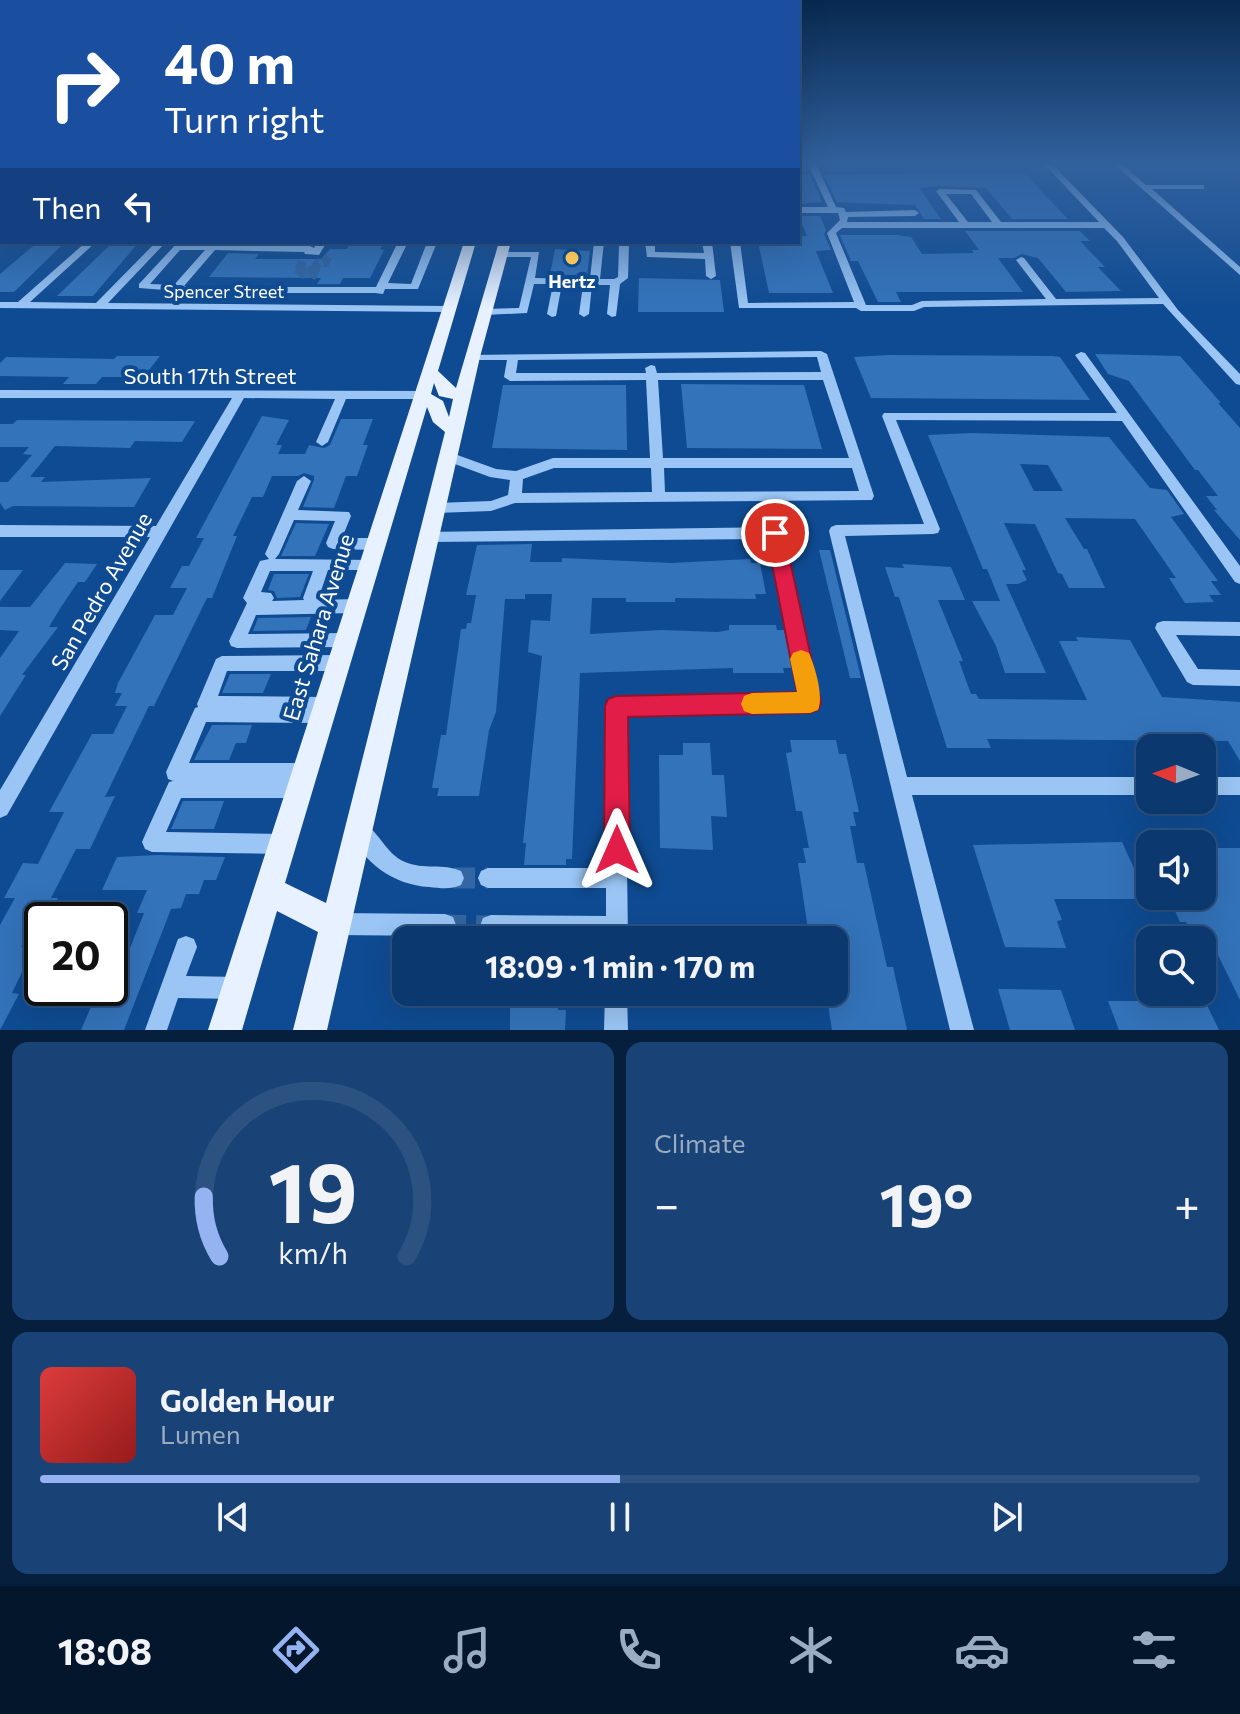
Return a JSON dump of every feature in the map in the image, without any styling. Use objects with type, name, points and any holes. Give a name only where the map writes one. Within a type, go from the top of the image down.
[{"type":"main road","name":"East Sahara Avenue","points":[[225,1030],[469,244]]},
{"type":"main road","points":[[310,1030],[472,357],[503,248]]},
{"type":"main road","points":[[428,371],[442,381],[445,392],[464,395]]},
{"type":"main road","points":[[421,395],[437,405],[439,418],[455,430]]},
{"type":"main road","points":[[268,890],[335,924]]},
{"type":"street","points":[[810,212],[838,217],[965,225],[1107,225]]},
{"type":"street","points":[[836,212],[838,217],[831,233],[861,305]]},
{"type":"street","points":[[955,212],[965,225]]},
{"type":"street","points":[[989,212],[999,225]]},
{"type":"street","points":[[1094,212],[1145,270],[1165,301],[1240,381]]},
{"type":"street","points":[[1172,212],[1240,272]]},
{"type":"street","points":[[838,217],[915,213]]},
{"type":"street","points":[[21,305],[89,244]]},
{"type":"street","points":[[99,306],[159,244]]},
{"type":"street","points":[[320,244],[312,255],[310,249],[181,245],[142,286],[204,290],[415,287],[431,244]]},
{"type":"street","points":[[372,308],[402,244]]},
{"type":"street","points":[[484,312],[523,311],[538,244]]},
{"type":"street","points":[[584,314],[599,244]]},
{"type":"street","points":[[530,281],[615,282],[623,278],[624,244]]},
{"type":"street","points":[[650,244],[650,255],[709,256]]},
{"type":"street","points":[[707,244],[711,276]]},
{"type":"street","points":[[735,244],[743,306],[914,308],[922,304],[1165,301]]},
{"type":"street","points":[[177,288],[212,248]]},
{"type":"street","points":[[503,248],[536,254]]},
{"type":"street","points":[[1021,260],[1053,302]]},
{"type":"street","points":[[292,307],[310,278]]},
{"type":"street","points":[[552,314],[558,281]]},
{"type":"street","points":[[612,314],[615,282]]},
{"type":"street","points":[[191,307],[204,290]]},
{"type":"street","name":"Spencer Street","points":[[0,305],[447,309]]},
{"type":"street","points":[[436,508],[491,506],[515,498],[867,496],[821,354],[472,357]]},
{"type":"street","points":[[1081,355],[1232,555],[1240,578]]},
{"type":"street","points":[[650,356],[659,497]]},
{"type":"street","points":[[513,357],[510,377],[828,376]]},
{"type":"street","name":"South 17th Street","points":[[0,394],[421,395]]},
{"type":"street","name":"San Pedro Avenue","points":[[1,805],[240,395]]},
{"type":"street","points":[[322,442],[342,395]]},
{"type":"street","points":[[962,1030],[836,531],[933,529],[888,416],[1126,417]]},
{"type":"street","points":[[449,457],[495,474],[517,476],[553,463],[857,463]]},
{"type":"street","points":[[515,498],[517,476]]},
{"type":"street","points":[[272,554],[304,481]]},
{"type":"street","points":[[290,515],[344,516],[333,543],[375,544]]},
{"type":"street","points":[[0,531],[161,532]]},
{"type":"street","points":[[429,536],[775,533],[810,703],[616,706],[617,926]]},
{"type":"street","points":[[311,598],[323,564]]},
{"type":"street","points":[[357,602],[251,598],[265,565],[369,564]]},
{"type":"street","points":[[342,651],[237,641],[251,608],[357,602]]},
{"type":"street","points":[[1240,629],[1163,628],[1193,677],[1240,678]]},
{"type":"street","points":[[324,710],[206,704],[222,664],[342,651]]},
{"type":"street","points":[[302,780],[175,772],[201,714],[324,710]]},
{"type":"street","points":[[282,844],[152,842],[176,789],[302,780]]},
{"type":"street","points":[[901,786],[1136,786]]},
{"type":"street","points":[[1216,786],[1240,786]]},
{"type":"street","points":[[359,830],[379,858],[413,878],[454,878]]},
{"type":"street","points":[[488,878],[617,878]]},
{"type":"street","points":[[335,924],[445,925]]},
{"type":"street","points":[[156,1028],[186,947]]},
{"type":"street","points":[[171,987],[238,988]]},
{"type":"street","points":[[616,1006],[616,1030]]},
{"type":"building","points":[[920,212],[936,212],[941,219],[924,219]]},
{"type":"building","points":[[1006,212],[1061,212],[1068,219],[1012,219]]},
{"type":"building","points":[[800,216],[820,216],[831,250],[816,251],[833,293],[769,293],[758,244],[800,244],[800,236],[807,236]]},
{"type":"building","points":[[965,231],[1080,231],[1090,241],[1080,241],[1105,267],[1098,267],[1121,291],[1066,292],[1038,258],[1022,254],[1014,258],[998,258],[1023,292],[896,292],[901,302],[878,302],[858,261],[851,261],[840,235],[911,237],[922,254],[974,253],[972,250],[979,250]]},
{"type":"building","points":[[36,244],[63,244],[14,292],[0,292],[0,274]]},
{"type":"building","points":[[111,244],[137,244],[93,296],[57,296]]},
{"type":"building","points":[[350,244],[383,244],[380,249],[384,250],[370,278],[343,278],[340,284],[317,284],[321,278],[209,277],[228,253],[259,254],[255,259],[321,259],[330,249],[347,249]]},
{"type":"building","name":"Hertz","points":[[555,249],[590,251],[587,275],[550,275]]},
{"type":"building","points":[[639,278],[720,280],[724,312],[638,312]]},
{"type":"building","points":[[1095,354],[1180,356],[1221,403],[1218,403],[1240,428],[1240,540],[1206,496],[1218,496],[1129,381],[1108,374]]},
{"type":"building","points":[[117,356],[160,356],[149,370],[140,370],[134,377],[102,377],[96,384],[63,384],[69,377],[0,376],[0,363],[6,357],[114,359]]},
{"type":"building","points":[[854,357],[1060,357],[1090,400],[871,398]]},
{"type":"building","points":[[681,384],[804,385],[822,449],[687,448]]},
{"type":"building","points":[[503,385],[626,385],[627,450],[492,448]]},
{"type":"building","points":[[262,416],[289,420],[276,445],[282,445],[278,454],[305,454],[309,445],[324,448],[330,445],[341,419],[373,419],[363,445],[368,445],[357,476],[346,476],[334,508],[303,507],[314,480],[314,476],[304,473],[298,476],[272,476],[263,497],[252,497],[233,536],[237,536],[212,598],[207,598],[105,797],[115,796],[90,849],[76,849],[51,898],[58,898],[56,902],[24,902],[24,941],[21,947],[24,947],[24,968],[12,993],[19,994],[0,1030],[0,925],[15,898],[4,898],[23,863],[38,864],[64,812],[49,812],[92,734],[113,734],[127,706],[115,706],[122,693],[115,693],[118,683],[155,615],[173,615],[187,588],[170,588],[182,566],[189,566],[204,538],[196,538]]},
{"type":"building","points":[[17,420],[195,421],[182,442],[135,441],[130,448],[55,446],[30,477],[45,477],[41,482],[151,478],[134,507],[13,506],[5,510],[0,503],[0,482],[8,482],[32,455],[23,454],[29,447],[0,447],[0,424],[13,424]]},
{"type":"building","points":[[972,433],[1109,437],[1150,488],[1167,490],[1184,514],[1171,517],[1218,581],[1211,581],[1221,595],[1209,595],[1214,602],[1185,603],[1169,578],[1176,578],[1135,519],[1065,518],[1084,549],[1087,549],[1105,588],[1069,588],[1062,574],[1058,573],[1035,524],[1004,523],[1026,570],[1022,570],[1027,580],[1006,584],[1046,673],[1005,673],[996,646],[972,601],[1000,601],[987,569],[983,569],[928,435]],"holes":[[[1020,464],[1048,465],[1063,491],[1034,491]]]},
{"type":"building","points":[[296,523],[329,524],[315,556],[281,556]]},
{"type":"building","points":[[532,544],[530,562],[562,562],[562,558],[671,563],[750,559],[751,563],[760,563],[766,594],[755,594],[756,599],[675,598],[675,602],[626,602],[626,598],[592,598],[590,634],[661,630],[718,632],[729,630],[729,625],[776,625],[777,630],[784,630],[792,668],[783,668],[784,673],[733,673],[733,668],[580,673],[572,859],[566,859],[566,865],[524,865],[526,843],[523,843],[542,656],[528,652],[531,620],[550,621],[552,594],[525,594],[525,599],[505,599],[496,712],[489,730],[479,796],[437,796],[439,788],[432,788],[441,735],[446,735],[461,629],[466,629],[467,623],[471,623],[476,595],[466,595],[477,545]]},
{"type":"building","points":[[819,550],[830,550],[861,678],[850,678]]},
{"type":"building","points":[[65,563],[97,564],[85,582],[78,582],[61,607],[49,627],[58,627],[22,675],[26,675],[0,716],[0,658],[19,631],[0,630],[0,607],[30,607]]},
{"type":"building","points":[[902,564],[951,567],[965,600],[938,600],[963,661],[959,661],[971,694],[976,694],[979,699],[1087,700],[1059,641],[1078,641],[1076,637],[1130,640],[1162,697],[1240,702],[1240,761],[1228,741],[1216,741],[1216,734],[1136,734],[1136,740],[987,739],[991,748],[947,748],[899,597],[895,597],[885,567],[904,568]]},
{"type":"building","points":[[0,570],[23,570],[0,601]]},
{"type":"building","points":[[274,574],[309,574],[300,597],[277,598],[274,591],[268,590]]},
{"type":"building","points":[[311,617],[306,630],[253,631],[258,618]]},
{"type":"building","points":[[230,674],[271,674],[263,693],[222,693]]},
{"type":"building","points":[[212,725],[252,725],[246,743],[236,743],[229,760],[194,760]]},
{"type":"building","points":[[790,740],[836,740],[839,754],[846,754],[859,812],[853,812],[856,826],[850,826],[857,863],[864,863],[887,967],[893,967],[907,1030],[832,1030],[828,1006],[848,1006],[848,926],[807,926],[798,863],[806,863],[803,848],[809,848],[802,811],[796,811],[786,753],[792,752]]},
{"type":"building","points":[[683,743],[710,743],[712,775],[724,775],[727,817],[711,816],[713,850],[660,848],[659,755],[683,755]]},
{"type":"building","points":[[183,801],[224,801],[214,829],[171,829]]},
{"type":"building","points":[[1122,842],[1136,873],[1136,899],[1054,899],[1062,920],[1057,921],[1066,948],[1005,947],[973,845]]},
{"type":"building","points":[[1216,848],[1240,848],[1240,1000],[1216,951],[1216,926],[1188,926],[1186,922],[1180,922],[1174,910],[1216,910]]},
{"type":"building","points":[[117,857],[225,857],[216,880],[204,880],[199,894],[186,894],[181,908],[171,909],[124,1030],[81,1030],[91,1006],[128,1006],[128,953],[144,913],[137,913],[147,890],[102,890]]},
{"type":"building","points":[[998,989],[1061,990],[1075,1030],[1010,1030]]},
{"type":"building","points":[[1108,1001],[1136,1001],[1136,1006],[1207,1006],[1219,1030],[1119,1030]]},
{"type":"building","points":[[510,1006],[558,1006],[558,1010],[566,1010],[565,1030],[510,1030]]},
{"type":"tunnel","points":[[314,270],[318,263],[325,263],[329,256],[326,256]]},
{"type":"tunnel","points":[[299,269],[303,259]]},
{"type":"tunnel","points":[[299,269],[310,278],[314,270]]},
{"type":"tunnel","points":[[454,878],[488,878]]},
{"type":"tunnel","points":[[445,925],[491,926]]},
{"type":"slow traffic","points":[[752,704],[810,703],[801,659]]},
{"type":"place","name":"Hertz","points":[[572,258]]},
{"type":"route","points":[[617,850],[616,706],[810,703],[775,533]]}]
